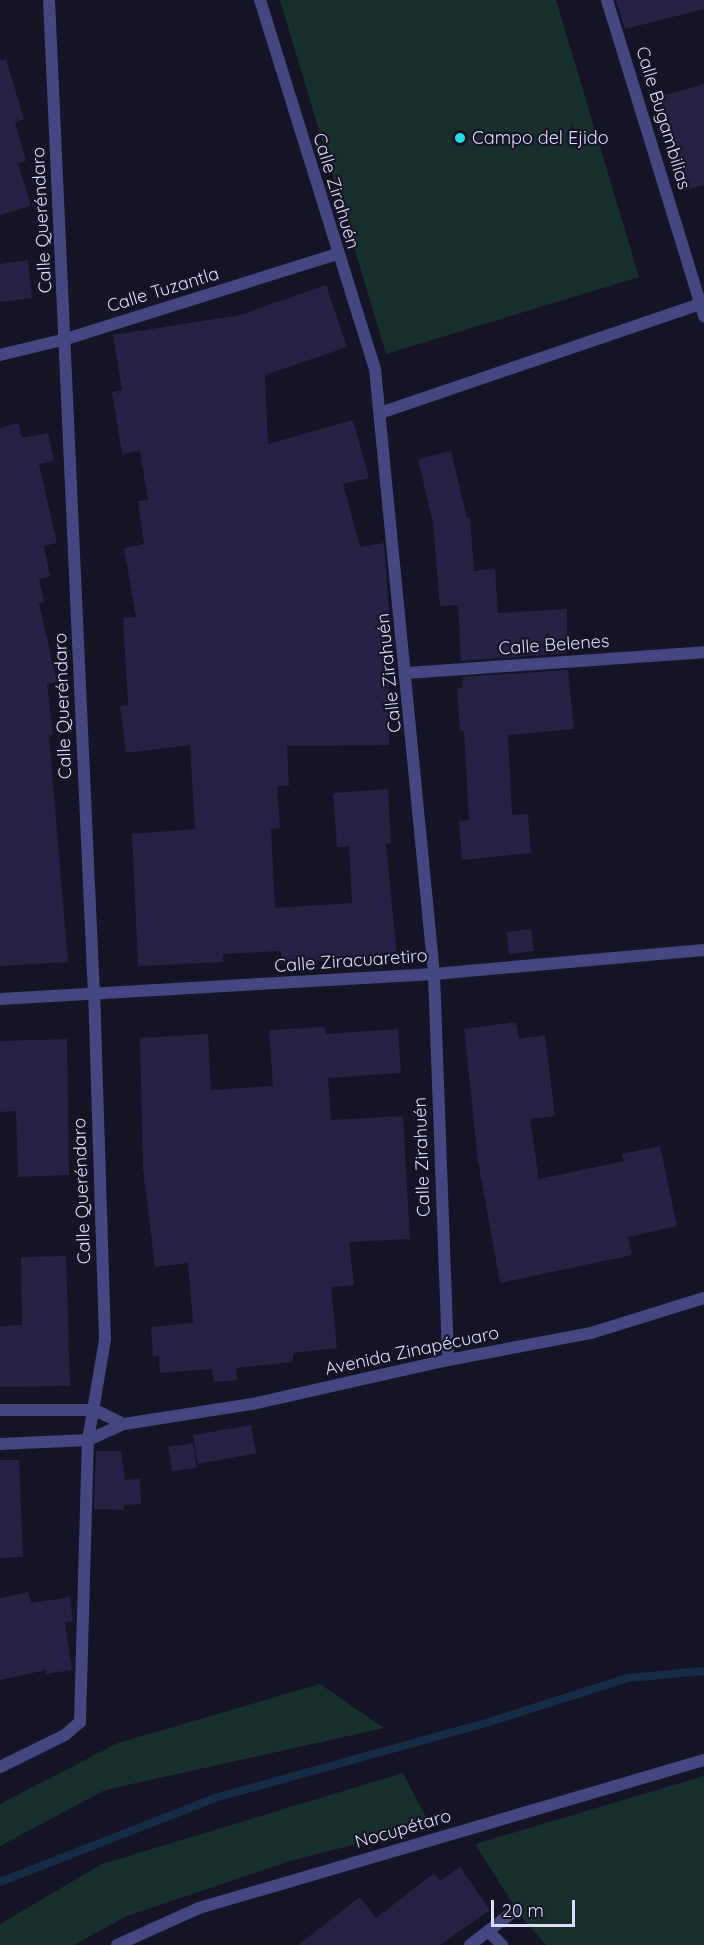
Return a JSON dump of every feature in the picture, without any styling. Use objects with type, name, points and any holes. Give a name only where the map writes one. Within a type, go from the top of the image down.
[{"type":"street","name":"Calle Queréndaro","points":[[49,0],[94,995],[105,1339],[95,1410],[88,1440]]},
{"type":"street","name":"Calle Zirahuén","points":[[260,0],[337,254],[375,369],[407,674],[434,974],[448,1360]]},
{"type":"street","name":"Calle Bugambilias","points":[[608,0],[703,310]]},
{"type":"street","name":"Calle Tuzantla","points":[[0,355],[66,339],[337,254]]},
{"type":"street","points":[[380,413],[703,310]]},
{"type":"street","name":"Calle Belenes","points":[[407,674],[704,652]]},
{"type":"street","name":"Calle Ziracuaretiro","points":[[0,999],[434,974],[704,950]]},
{"type":"street","name":"Avenida Zinapécuaro","points":[[0,1444],[88,1440],[124,1424],[252,1404],[448,1360],[591,1333],[704,1298]]},
{"type":"street","points":[[0,1410],[95,1410],[124,1424]]},
{"type":"street","points":[[0,1767],[65,1735],[80,1722],[88,1440]]},
{"type":"street","name":"Nocupétaro","points":[[117,1945],[199,1908],[704,1760]]},
{"type":"street","points":[[470,1945],[517,1910]]},
{"type":"street","points":[[488,1930],[502,1945]]},
{"type":"green space","name":"Campo del Ejido","points":[[280,0],[556,0],[639,277],[386,354]]},
{"type":"green space","points":[[320,1684],[384,1728],[105,1790],[0,1846],[0,1804],[118,1743]]},
{"type":"green space","points":[[403,1773],[430,1825],[290,1861],[127,1916],[74,1945],[0,1945],[0,1924],[102,1864]]},
{"type":"green space","points":[[704,1776],[704,1945],[546,1945],[520,1915],[475,1844]]},
{"type":"building","points":[[616,0],[704,0],[704,9],[625,29]]},
{"type":"building","points":[[6,59],[24,119],[15,122],[26,161],[18,163],[31,206],[0,215],[0,60]]},
{"type":"building","points":[[704,84],[704,185],[682,191],[654,98]]},
{"type":"building","points":[[28,260],[32,298],[0,302],[0,264]]},
{"type":"building","points":[[326,285],[347,347],[265,375],[268,444],[353,420],[369,478],[343,484],[360,547],[384,543],[393,667],[389,667],[389,745],[287,746],[289,786],[277,786],[280,828],[271,829],[275,908],[352,903],[349,846],[337,847],[333,793],[388,789],[391,843],[386,844],[397,957],[282,963],[281,951],[223,954],[223,962],[138,966],[132,834],[195,829],[190,745],[126,753],[120,706],[128,705],[123,618],[136,617],[124,548],[144,544],[138,501],[148,500],[140,451],[122,454],[112,392],[122,390],[113,335],[240,315]]},
{"type":"building","points":[[18,423],[22,438],[48,433],[54,461],[39,464],[57,543],[44,546],[50,576],[39,579],[44,602],[39,603],[57,682],[47,684],[53,735],[49,735],[68,962],[0,966],[0,428]]},
{"type":"building","points":[[451,451],[467,518],[470,517],[474,571],[495,569],[498,613],[567,609],[567,653],[461,661],[458,605],[440,606],[433,523],[418,459]]},
{"type":"building","points":[[568,670],[574,729],[508,735],[512,815],[528,814],[531,853],[462,860],[459,821],[469,820],[464,731],[460,731],[457,688],[463,687],[462,677]]},
{"type":"building","points":[[531,929],[534,951],[509,954],[506,932]]},
{"type":"building","points":[[516,1022],[519,1039],[545,1035],[555,1116],[530,1119],[539,1179],[624,1161],[622,1154],[660,1146],[677,1226],[628,1237],[632,1255],[500,1283],[478,1161],[464,1029]]},
{"type":"building","points":[[325,1027],[326,1034],[398,1029],[401,1073],[328,1078],[331,1120],[403,1116],[410,1239],[349,1242],[354,1285],[331,1287],[337,1348],[293,1353],[293,1362],[236,1368],[237,1380],[214,1382],[212,1369],[160,1373],[159,1356],[153,1357],[151,1327],[193,1323],[188,1263],[155,1267],[143,1169],[140,1038],[208,1034],[211,1090],[273,1086],[269,1030]]},
{"type":"building","points":[[67,1039],[69,1175],[18,1177],[16,1111],[0,1112],[0,1041]]},
{"type":"building","points":[[66,1256],[70,1386],[0,1387],[0,1326],[22,1325],[21,1257]]},
{"type":"building","points":[[251,1425],[256,1454],[198,1464],[193,1435]]},
{"type":"building","points":[[193,1443],[197,1468],[172,1472],[168,1447]]},
{"type":"building","points":[[96,1451],[121,1451],[125,1480],[140,1479],[141,1504],[124,1505],[124,1510],[94,1509]]},
{"type":"building","points":[[0,1460],[19,1460],[23,1557],[0,1558]]},
{"type":"building","points":[[28,1592],[31,1603],[70,1597],[73,1621],[65,1622],[72,1670],[46,1674],[46,1670],[0,1680],[0,1598]]},
{"type":"building","points":[[460,1867],[490,1910],[440,1945],[298,1945],[360,1897],[376,1918],[434,1873],[440,1881]]},
{"type":"waterway","points":[[0,1882],[215,1798],[489,1722],[628,1678],[704,1671]]},
{"type":"place","name":"Campo del Ejido","points":[[460,138]]}]
